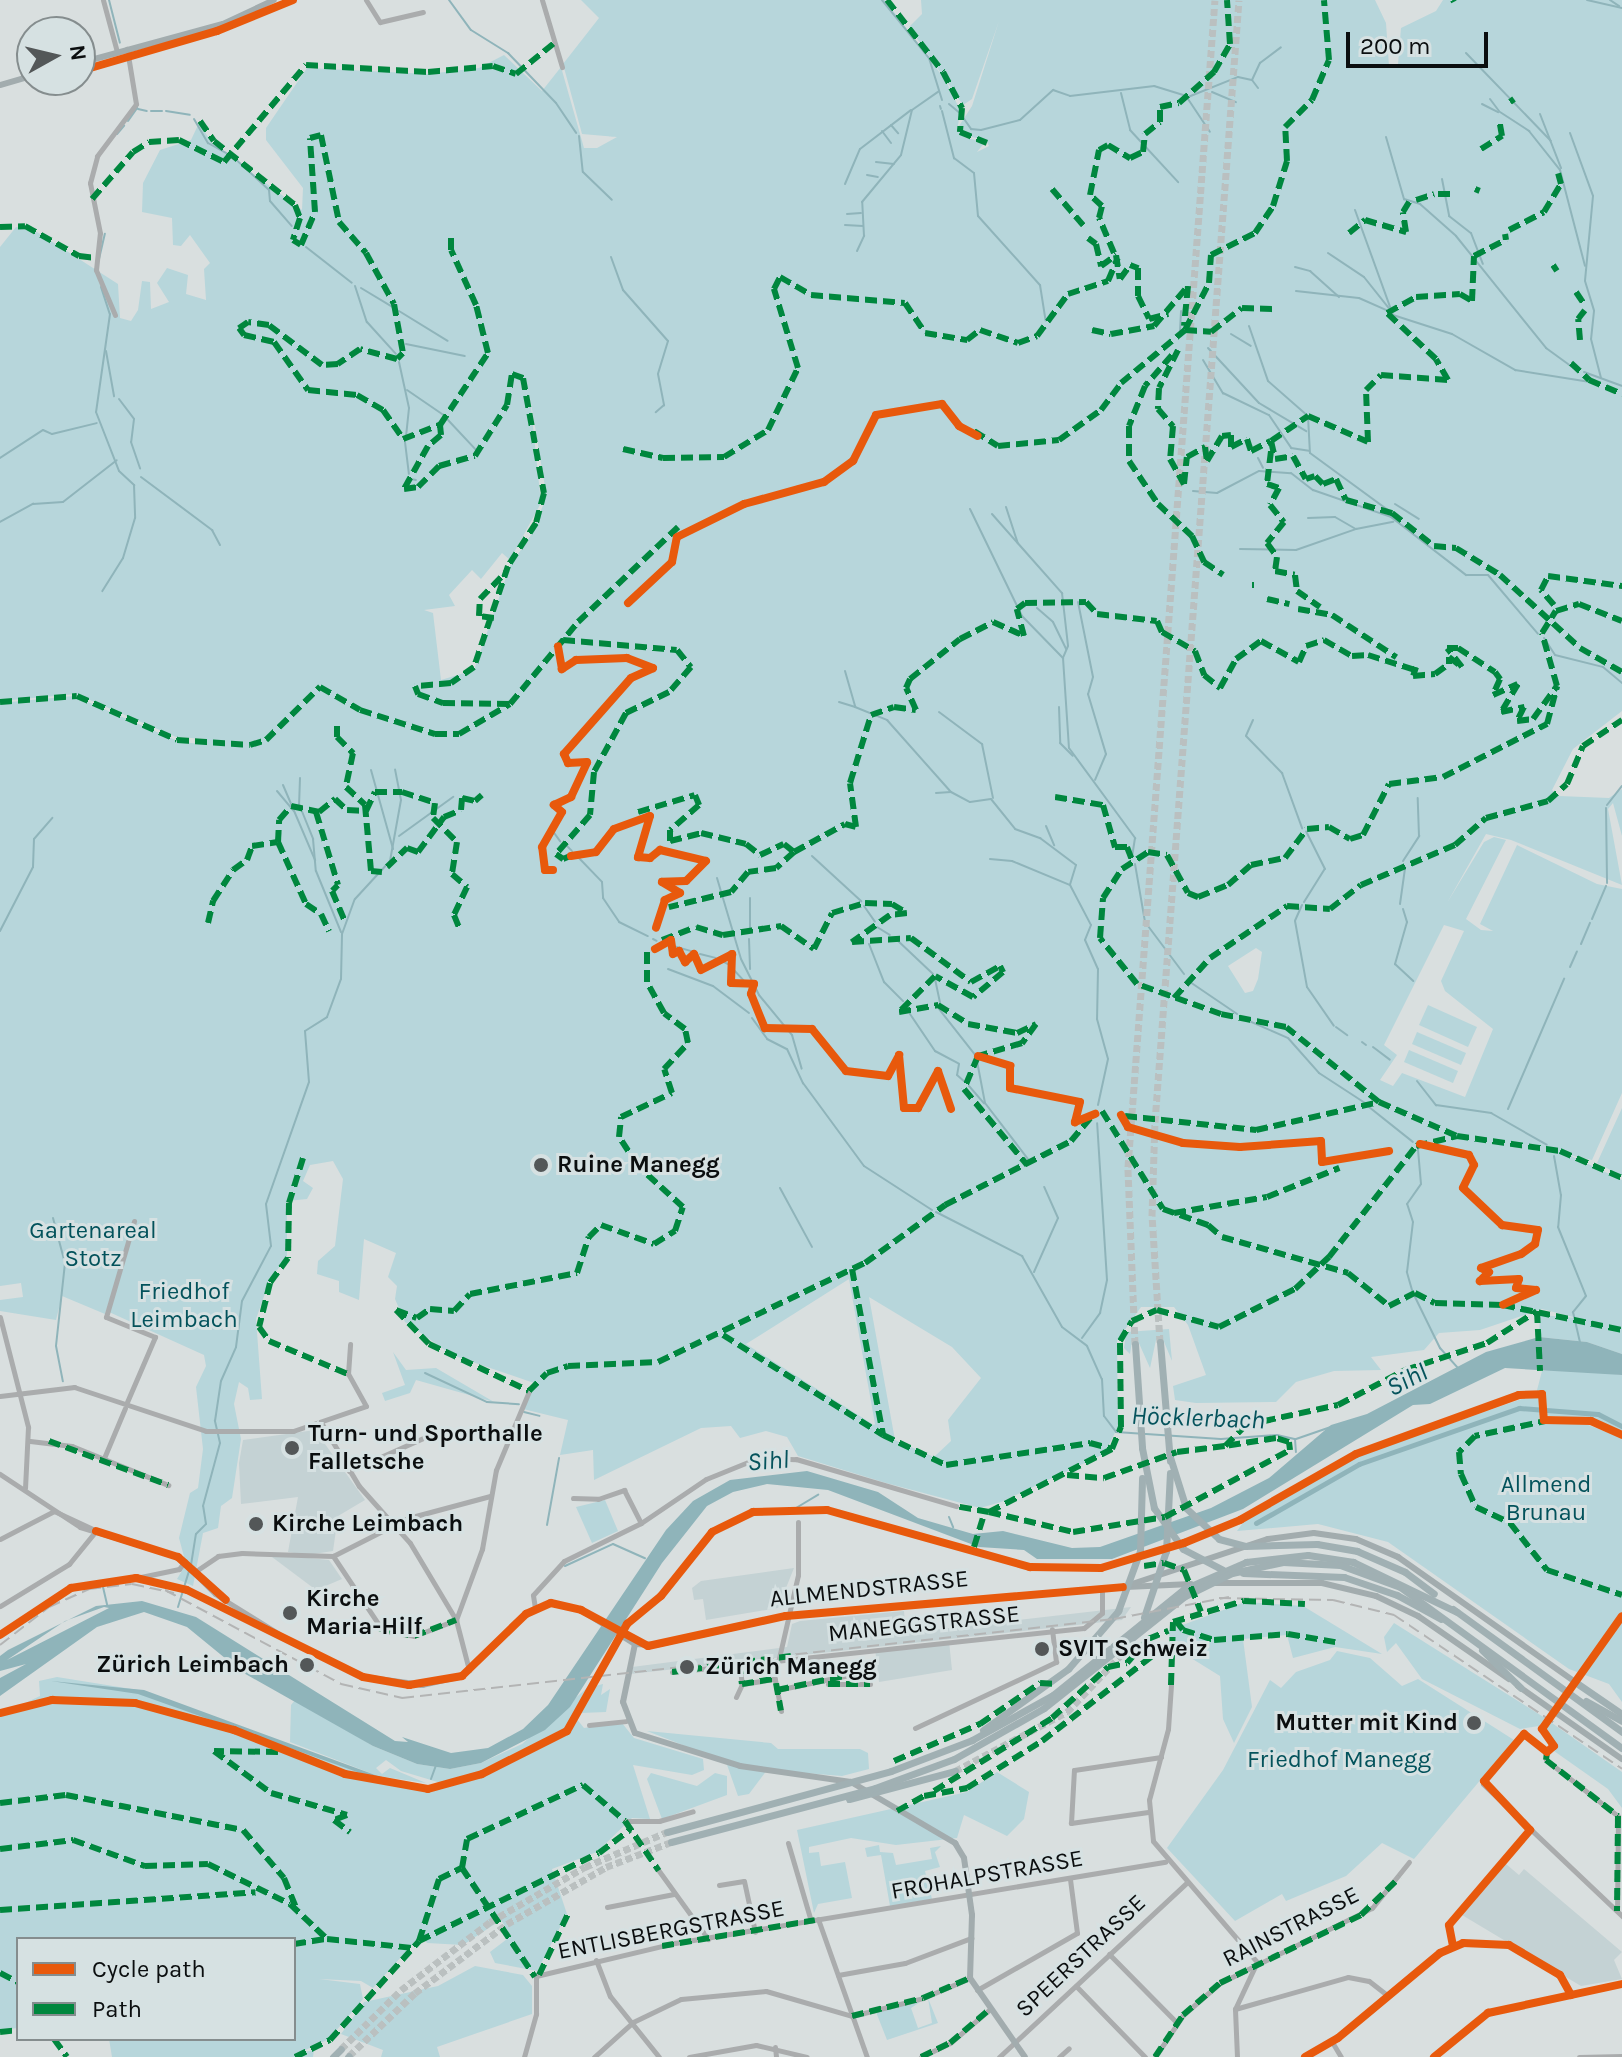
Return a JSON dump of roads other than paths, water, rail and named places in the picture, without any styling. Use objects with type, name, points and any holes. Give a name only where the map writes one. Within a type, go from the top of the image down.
[{"type":"highway","points":[[1120,1656],[1162,1569],[1170,1457],[1160,1342]]},
{"type":"highway","points":[[946,1751],[1034,1697],[1095,1642],[1130,1588],[1142,1539],[1142,1448],[1135,1344]]},
{"type":"highway","points":[[1142,1448],[1159,1518],[1197,1559],[1231,1572],[1326,1574],[1393,1584],[1474,1639],[1622,1748]]},
{"type":"highway","points":[[1170,1457],[1186,1508],[1219,1539],[1245,1546],[1335,1546],[1393,1565],[1622,1730]]},
{"type":"highway","points":[[806,1807],[943,1764],[1054,1698],[1157,1608],[1225,1569],[1308,1555],[1393,1584],[1457,1612]]},
{"type":"highway","points":[[1393,1584],[1462,1633],[1521,1688]]},
{"type":"highway","points":[[1462,1633],[1474,1639]]},
{"type":"highway","points":[[1557,1683],[1622,1721]]},
{"type":"highway","points":[[1578,1684],[1622,1712]]},
{"type":"highway","points":[[667,1832],[946,1751],[1054,1698]]},
{"type":"highway","points":[[1571,1709],[1622,1748]]},
{"type":"highway","points":[[671,1842],[955,1771]]},
{"type":"highway","points":[[333,2057],[341,2049]]},
{"type":"main road","points":[[96,58],[223,24],[274,0]]},
{"type":"main road","name":"ALLMENDSTRASSE","points":[[1123,1587],[1285,1536],[1365,1542],[1407,1562],[1578,1684]]},
{"type":"main road","points":[[1200,1564],[1194,1573],[1201,1584]]},
{"type":"main road","points":[[0,1635],[71,1588],[136,1578],[185,1590],[281,1639],[392,1685],[442,1683],[469,1670],[535,1608],[559,1602],[598,1620],[635,1644],[623,1702],[629,1725],[698,1756],[806,1777],[851,1782],[955,1843],[969,1897],[970,1978],[976,1991],[1025,2057]]},
{"type":"main road","name":"ALLMENDSTRASSE","points":[[635,1644],[786,1616],[1123,1587],[1307,1582],[1376,1596],[1418,1616],[1622,1759]]},
{"type":"street","points":[[103,0],[117,52]]},
{"type":"street","points":[[366,0],[380,22],[423,12]]},
{"type":"street","points":[[542,0],[562,67]]},
{"type":"street","points":[[115,315],[96,270],[100,233],[90,183],[97,156],[136,104],[127,49]]},
{"type":"street","points":[[104,1458],[155,1337],[106,1317],[134,1221]]},
{"type":"street","points":[[0,1317],[30,1441],[25,1488]]},
{"type":"street","points":[[0,1396],[74,1387],[206,1431],[239,1435],[322,1424],[366,1406],[366,1395],[348,1374],[350,1344]]},
{"type":"street","points":[[333,1556],[383,1631],[414,1636],[456,1620],[482,1549],[490,1496],[529,1391]]},
{"type":"street","points":[[322,1424],[349,1471],[395,1524],[456,1620],[469,1670]]},
{"type":"street","points":[[349,1471],[441,1430]]},
{"type":"street","points":[[30,1441],[72,1446],[168,1485]]},
{"type":"street","points":[[535,1608],[533,1595],[556,1566],[641,1523],[706,1479],[770,1456],[956,1506]]},
{"type":"street","points":[[0,1474],[25,1488],[54,1511],[96,1531],[191,1566],[215,1594],[281,1639]]},
{"type":"street","points":[[573,1498],[598,1499],[624,1490],[641,1523]]},
{"type":"street","points":[[136,1578],[191,1566],[218,1556],[242,1553],[333,1556],[395,1524],[490,1496]]},
{"type":"street","points":[[0,1539],[11,1537],[54,1511]]},
{"type":"street","points":[[781,1711],[775,1659],[798,1575],[798,1522]]},
{"type":"street","points":[[0,1606],[85,1548],[96,1531]]},
{"type":"street","name":"MANEGGSTRASSE","points":[[672,1672],[1096,1622],[1102,1589]]},
{"type":"street","points":[[915,1728],[1056,1662],[1052,1629]]},
{"type":"street","points":[[736,1697],[742,1684],[739,1663]]},
{"type":"street","points":[[828,1684],[834,1675],[873,1670]]},
{"type":"street","points":[[742,1684],[775,1679]]},
{"type":"street","points":[[777,1690],[828,1684],[870,1684]]},
{"type":"street","points":[[1171,1685],[1161,1757],[1148,1812],[1152,1838],[1165,1862],[1187,1882],[1257,1962],[1235,2009],[1237,2057]]},
{"type":"street","points":[[589,1725],[629,1725]]},
{"type":"street","points":[[1148,1812],[1071,1823],[1074,1770],[1161,1757]]},
{"type":"street","points":[[1546,1760],[1618,1816],[1619,1913]]},
{"type":"street","points":[[1483,1784],[1619,1913]]},
{"type":"street","points":[[625,1821],[659,1821],[693,1811]]},
{"type":"street","points":[[1453,1946],[1449,1925],[1530,1830]]},
{"type":"street","points":[[788,1843],[867,2057]]},
{"type":"street","name":"FROHALPSTRASSE","points":[[815,1920],[969,1897],[1165,1862]]},
{"type":"street","name":"RAINSTRASSE","points":[[1155,2057],[1177,2023],[1220,1983],[1257,1962],[1372,1908],[1409,1862]]},
{"type":"street","points":[[659,1871],[708,1939]]},
{"type":"street","points":[[976,1991],[1077,1933],[1070,1879]]},
{"type":"street","points":[[719,1885],[744,1881],[755,1932]]},
{"type":"street","name":"SPEERSTRASSE","points":[[999,2057],[1187,1882]]},
{"type":"street","points":[[607,1907],[674,1894]]},
{"type":"street","name":"ENTLISBERGSTRASSE","points":[[524,2057],[536,2014],[535,1977],[596,1960],[815,1920]]},
{"type":"street","points":[[838,1975],[905,1963],[971,1938]]},
{"type":"street","points":[[1305,2057],[1332,2042],[1453,1946],[1483,1940],[1509,1945],[1560,1975],[1571,1995]]},
{"type":"street","points":[[1109,1954],[1177,2023]]},
{"type":"street","points":[[596,1960],[610,1996],[659,2057]]},
{"type":"street","points":[[1235,2009],[1348,1977],[1369,1981],[1388,1996]]},
{"type":"street","points":[[594,2057],[633,2022],[681,1999],[753,1990],[805,1997],[852,2016],[921,1999],[970,1978]]},
{"type":"street","points":[[1437,2056],[1488,2013],[1622,1984]]},
{"type":"street","points":[[1076,1986],[1145,2057]]},
{"type":"street","points":[[921,2057],[950,2043],[990,2009]]},
{"type":"street","points":[[1332,2042],[1341,2057]]},
{"type":"street","points":[[689,2057],[736,2047],[775,2047],[807,2057]]},
{"type":"street","points":[[775,2047],[776,2057]]},
{"type":"street","points":[[1059,2057],[1069,2048]]},
{"type":"street","points":[[1579,2057],[1622,2056]]},
{"type":"waterway","points":[[109,0],[120,43]]},
{"type":"waterway","points":[[449,0],[471,30],[508,53],[556,103],[576,133]]},
{"type":"waterway","points":[[882,0],[929,58],[942,100]]},
{"type":"waterway","points":[[1587,0],[1622,8]]},
{"type":"waterway","points":[[1610,0],[1619,6]]},
{"type":"waterway","points":[[1188,97],[1238,77],[1252,80],[1260,63],[1281,47]]},
{"type":"waterway","points":[[1466,53],[1551,141]]},
{"type":"waterway","points":[[1252,80],[1258,88]]},
{"type":"waterway","points":[[962,116],[971,129],[981,130],[1020,120],[1053,90],[1070,96],[1154,86],[1186,96],[1210,132]]},
{"type":"waterway","points":[[857,251],[864,236],[862,202],[901,155],[912,110],[939,91]]},
{"type":"waterway","points":[[1212,92],[1236,102]]},
{"type":"waterway","points":[[1121,93],[1130,130],[1178,182]]},
{"type":"waterway","points":[[1490,99],[1499,111]]},
{"type":"waterway","points":[[949,104],[961,114]]},
{"type":"waterway","points":[[1482,104],[1498,112]]},
{"type":"waterway","points":[[128,121],[137,108]]},
{"type":"waterway","points":[[138,109],[147,111]]},
{"type":"waterway","points":[[845,184],[860,149],[911,110]]},
{"type":"waterway","points":[[151,111],[162,111]]},
{"type":"waterway","points":[[166,111],[190,115]]},
{"type":"waterway","points":[[942,111],[954,158],[974,173],[978,216],[1040,285],[1046,321]]},
{"type":"waterway","points":[[1500,112],[1529,131],[1560,170],[1585,266]]},
{"type":"waterway","points":[[1540,114],[1561,168]]},
{"type":"waterway","points":[[194,119],[208,143],[226,153]]},
{"type":"waterway","points":[[891,125],[898,133]]},
{"type":"waterway","points":[[117,134],[124,126]]},
{"type":"waterway","points":[[882,131],[891,143]]},
{"type":"waterway","points":[[1570,133],[1593,196],[1585,281],[1594,311],[1591,339],[1601,378]]},
{"type":"waterway","points":[[579,136],[583,172],[612,200]]},
{"type":"waterway","points":[[1386,137],[1404,199],[1420,204],[1456,236],[1546,348],[1574,368]]},
{"type":"waterway","points":[[231,155],[269,190],[270,201],[292,226]]},
{"type":"waterway","points":[[876,162],[894,164]]},
{"type":"waterway","points":[[867,175],[878,177]]},
{"type":"waterway","points":[[1442,179],[1449,216],[1471,233],[1483,264]]},
{"type":"waterway","points":[[1355,210],[1393,315],[1452,334],[1515,370],[1590,382]]},
{"type":"waterway","points":[[847,214],[861,213]]},
{"type":"waterway","points":[[845,225],[863,226]]},
{"type":"waterway","points":[[99,259],[105,234]]},
{"type":"waterway","points":[[306,247],[352,283]]},
{"type":"waterway","points":[[1328,253],[1364,277],[1391,311]]},
{"type":"waterway","points":[[611,257],[623,290],[668,341],[658,374],[664,405],[656,412]]},
{"type":"waterway","points":[[1295,267],[1310,271],[1339,297]]},
{"type":"waterway","points":[[355,286],[367,322],[396,354]]},
{"type":"waterway","points":[[101,287],[110,314],[96,412],[119,471],[134,485],[135,518],[123,558],[102,591]]},
{"type":"waterway","points":[[361,288],[394,308]]},
{"type":"waterway","points":[[1296,291],[1359,298],[1386,310]]},
{"type":"waterway","points":[[399,311],[448,341]]},
{"type":"waterway","points":[[1180,331],[1181,311]]},
{"type":"waterway","points":[[1249,326],[1268,381],[1308,416],[1310,453],[1388,510]]},
{"type":"waterway","points":[[1231,334],[1251,346]]},
{"type":"waterway","points":[[406,344],[465,356]]},
{"type":"waterway","points":[[1208,348],[1259,403],[1306,431]]},
{"type":"waterway","points":[[106,351],[114,396]]},
{"type":"waterway","points":[[1203,360],[1223,393],[1269,415],[1291,448],[1309,451]]},
{"type":"waterway","points":[[399,362],[409,408],[406,437]]},
{"type":"waterway","points":[[1584,372],[1622,386]]},
{"type":"waterway","points":[[407,390],[445,416]]},
{"type":"waterway","points":[[119,399],[134,419],[131,442],[140,468]]},
{"type":"waterway","points":[[448,420],[477,451]]},
{"type":"waterway","points":[[0,458],[43,430],[52,434],[97,423]]},
{"type":"waterway","points":[[405,442],[409,474]]},
{"type":"waterway","points":[[1258,458],[1263,468]]},
{"type":"waterway","points":[[0,522],[33,504],[63,502],[117,460]]},
{"type":"waterway","points":[[1193,491],[1217,493],[1259,471],[1291,473],[1313,490],[1391,517],[1466,575],[1488,575],[1538,634]]},
{"type":"waterway","points":[[141,477],[212,530],[220,545]]},
{"type":"waterway","points":[[411,479],[416,480]]},
{"type":"waterway","points":[[1395,504],[1419,519]]},
{"type":"waterway","points":[[1006,507],[1018,543]]},
{"type":"waterway","points":[[970,509],[1022,616],[1063,658],[1069,748],[1135,838],[1132,856]]},
{"type":"waterway","points":[[992,514],[1062,593],[1068,646],[1063,658]]},
{"type":"waterway","points":[[1308,518],[1335,517],[1356,529],[1393,522]]},
{"type":"waterway","points":[[1240,549],[1296,550],[1356,529]]},
{"type":"waterway","points":[[1078,602],[1093,677],[1088,694],[1106,754],[1095,780]]},
{"type":"waterway","points":[[1037,608],[1053,622],[1066,649]]},
{"type":"waterway","points":[[1544,638],[1555,655],[1603,667],[1622,683]]},
{"type":"waterway","points":[[845,671],[855,707],[887,720],[951,792],[970,802],[991,799],[1015,829],[1040,838],[1076,865],[1070,885],[1091,925],[1085,940],[1098,969],[1097,1019],[1108,1059],[1098,1105]]},
{"type":"waterway","points":[[839,702],[855,707]]},
{"type":"waterway","points":[[1059,707],[1060,743],[1073,756]]},
{"type":"waterway","points":[[939,712],[982,744],[993,798]]},
{"type":"waterway","points":[[1253,720],[1246,736],[1282,773],[1302,828]]},
{"type":"waterway","points":[[371,770],[393,849]]},
{"type":"waterway","points":[[191,1565],[196,1534],[206,1524],[203,1506],[220,1443],[215,1421],[221,1381],[236,1347],[242,1301],[271,1246],[266,1204],[309,1082],[305,1031],[327,1017],[341,979],[342,934],[355,899],[390,861],[401,800],[395,770]]},
{"type":"waterway","points":[[300,778],[299,804],[313,839],[316,871],[341,932]]},
{"type":"waterway","points":[[283,785],[315,860]]},
{"type":"waterway","points":[[1607,805],[1622,786]]},
{"type":"waterway","points":[[277,791],[294,811]]},
{"type":"waterway","points":[[936,793],[951,792]]},
{"type":"waterway","points":[[399,836],[453,797]]},
{"type":"waterway","points":[[1403,861],[1419,836],[1418,798]]},
{"type":"waterway","points":[[1606,808],[1607,883]]},
{"type":"waterway","points":[[0,931],[33,867],[34,839],[52,818]]},
{"type":"waterway","points":[[1046,826],[1054,845]]},
{"type":"waterway","name":"Höcklerbach","points":[[552,830],[560,841]]},
{"type":"waterway","points":[[1304,902],[1325,869],[1306,831]]},
{"type":"waterway","name":"Höcklerbach","points":[[566,845],[572,851]]},
{"type":"waterway","name":"Höcklerbach","points":[[577,856],[602,882],[603,898],[619,922],[648,936]]},
{"type":"waterway","points":[[812,856],[861,901]]},
{"type":"waterway","points":[[990,859],[1012,861],[1070,885]]},
{"type":"waterway","points":[[1135,864],[1145,922],[1184,974]]},
{"type":"waterway","points":[[1400,904],[1405,867]]},
{"type":"waterway","name":"Höcklerbach","points":[[717,878],[741,959],[759,995],[792,1035],[802,1069]]},
{"type":"waterway","points":[[1592,919],[1606,886]]},
{"type":"waterway","name":"Höcklerbach","points":[[750,898],[750,930]]},
{"type":"waterway","points":[[1302,905],[1295,921],[1307,987],[1334,1026]]},
{"type":"waterway","points":[[864,906],[875,922]]},
{"type":"waterway","points":[[1403,909],[1407,922],[1395,964],[1413,981]]},
{"type":"waterway","points":[[1581,944],[1590,923]]},
{"type":"waterway","points":[[877,927],[890,935]]},
{"type":"waterway","name":"Höcklerbach","points":[[653,939],[657,941]]},
{"type":"waterway","name":"Höcklerbach","points":[[749,939],[750,969]]},
{"type":"waterway","points":[[896,939],[933,974]]},
{"type":"waterway","name":"Höcklerbach","points":[[663,943],[695,952]]},
{"type":"waterway","points":[[869,944],[884,982],[903,1001]]},
{"type":"waterway","points":[[1570,967],[1577,951]]},
{"type":"waterway","name":"Höcklerbach","points":[[700,954],[716,958]]},
{"type":"waterway","name":"Höcklerbach","points":[[720,960],[728,964]]},
{"type":"waterway","name":"Höcklerbach","points":[[732,968],[744,981]]},
{"type":"waterway","name":"Höcklerbach","points":[[668,969],[713,986],[749,1013]]},
{"type":"waterway","points":[[935,979],[940,1002]]},
{"type":"waterway","points":[[1508,1109],[1564,979]]},
{"type":"waterway","points":[[1190,982],[1237,1014]]},
{"type":"waterway","name":"Höcklerbach","points":[[747,983],[752,988]]},
{"type":"waterway","points":[[905,1004],[908,1010]]},
{"type":"waterway","points":[[939,1009],[976,1056]]},
{"type":"waterway","points":[[910,1014],[935,1051],[959,1064],[957,1075],[964,1081]]},
{"type":"waterway","points":[[1240,1017],[1288,1038],[1319,1073],[1365,1103]]},
{"type":"waterway","name":"Höcklerbach","points":[[752,1018],[767,1039],[787,1049],[803,1083],[864,1166],[932,1210]]},
{"type":"waterway","points":[[1336,1027],[1347,1035]]},
{"type":"waterway","points":[[1362,1042],[1366,1045]]},
{"type":"waterway","points":[[1373,1047],[1390,1060]]},
{"type":"waterway","points":[[977,1061],[985,1103],[1028,1159]]},
{"type":"waterway","points":[[1417,1081],[1436,1105],[1491,1113],[1547,1145]]},
{"type":"waterway","points":[[969,1086],[984,1103]]},
{"type":"waterway","points":[[1369,1107],[1413,1142]]},
{"type":"waterway","points":[[1082,1338],[1100,1313],[1107,1280],[1097,1123]]},
{"type":"waterway","points":[[1412,1290],[1407,1272],[1413,1222],[1407,1204],[1421,1184],[1418,1147]]},
{"type":"waterway","points":[[1554,1156],[1561,1195],[1558,1227],[1586,1296],[1573,1312],[1580,1342]]},
{"type":"waterway","points":[[1034,1272],[1058,1218],[1044,1187]]},
{"type":"waterway","points":[[780,1188],[812,1247]]},
{"type":"waterway","points":[[936,1212],[1022,1256],[1062,1327],[1087,1346],[1102,1379],[1104,1416],[1116,1432],[1221,1439],[1277,1435],[1295,1439],[1296,1452]]},
{"type":"waterway","points":[[53,1218],[65,1263],[56,1346],[63,1381]]},
{"type":"waterway","points":[[1415,1297],[1440,1348],[1459,1369]]},
{"type":"waterway","points":[[425,1373],[487,1402],[519,1404]]},
{"type":"waterway","points":[[1256,1523],[1359,1464],[1519,1408],[1598,1414],[1622,1426]]},
{"type":"waterway","points":[[524,1412],[540,1416]]},
{"type":"waterway","name":"Höcklerbach","points":[[1296,1439],[1330,1427]]},
{"type":"waterway","points":[[547,1525],[559,1458]]},
{"type":"waterway","points":[[796,1508],[818,1495]]},
{"type":"waterway","points":[[949,1517],[953,1527]]},
{"type":"waterway","points":[[565,1566],[613,1544],[645,1558]]},
{"type":"waterway","points":[[178,1607],[189,1571]]},
{"type":"waterway","points":[[103,1587],[107,1605]]},
{"type":"waterway","points":[[431,1779],[436,1765]]},
{"type":"tunnel","points":[[1135,1344],[1128,1167],[1215,0]]},
{"type":"tunnel","points":[[1160,1342],[1152,1216],[1155,1122],[1239,0]]},
{"type":"tunnel","points":[[955,1771],[1067,1712],[1120,1656]]},
{"type":"tunnel","points":[[341,2049],[401,1990],[490,1922],[585,1867],[667,1832]]},
{"type":"tunnel","points":[[349,2056],[415,1993],[507,1924],[606,1867],[671,1842]]},
{"type":"railway","points":[[0,1645],[49,1607],[89,1589],[132,1584],[174,1593]]},
{"type":"railway","points":[[165,1590],[341,1684],[402,1698],[1114,1619],[1229,1597]]},
{"type":"railway","points":[[1219,1598],[1333,1600],[1394,1615],[1622,1769]]},
{"type":"place","name":"Ruine Manegg","points":[[541,1165]]},
{"type":"place","name":"Turn- und Sporthalle Falletsche","points":[[292,1448]]},
{"type":"place","name":"Kirche Leimbach","points":[[256,1524]]},
{"type":"place","name":"Kirche Maria-Hilf","points":[[290,1613]]},
{"type":"place","name":"SVIT Schweiz","points":[[1042,1649]]},
{"type":"place","name":"Zürich Leimbach","points":[[307,1665]]},
{"type":"place","name":"Zürich Manegg","points":[[687,1667]]},
{"type":"place","name":"Mutter mit Kind","points":[[1474,1723]]},
{"type":"park label","name":"Gartenareal Stotz","points":[[93,1245]]},
{"type":"park label","name":"Friedhof Leimbach","points":[[184,1306]]},
{"type":"park label","name":"Allmend Brunau","points":[[1546,1499]]},
{"type":"park label","name":"Friedhof Manegg","points":[[1339,1760]]},
{"type":"water label","name":"Sihl","points":[[1407,1380]]},
{"type":"water label","name":"Sihl","points":[[768,1461]]}]
